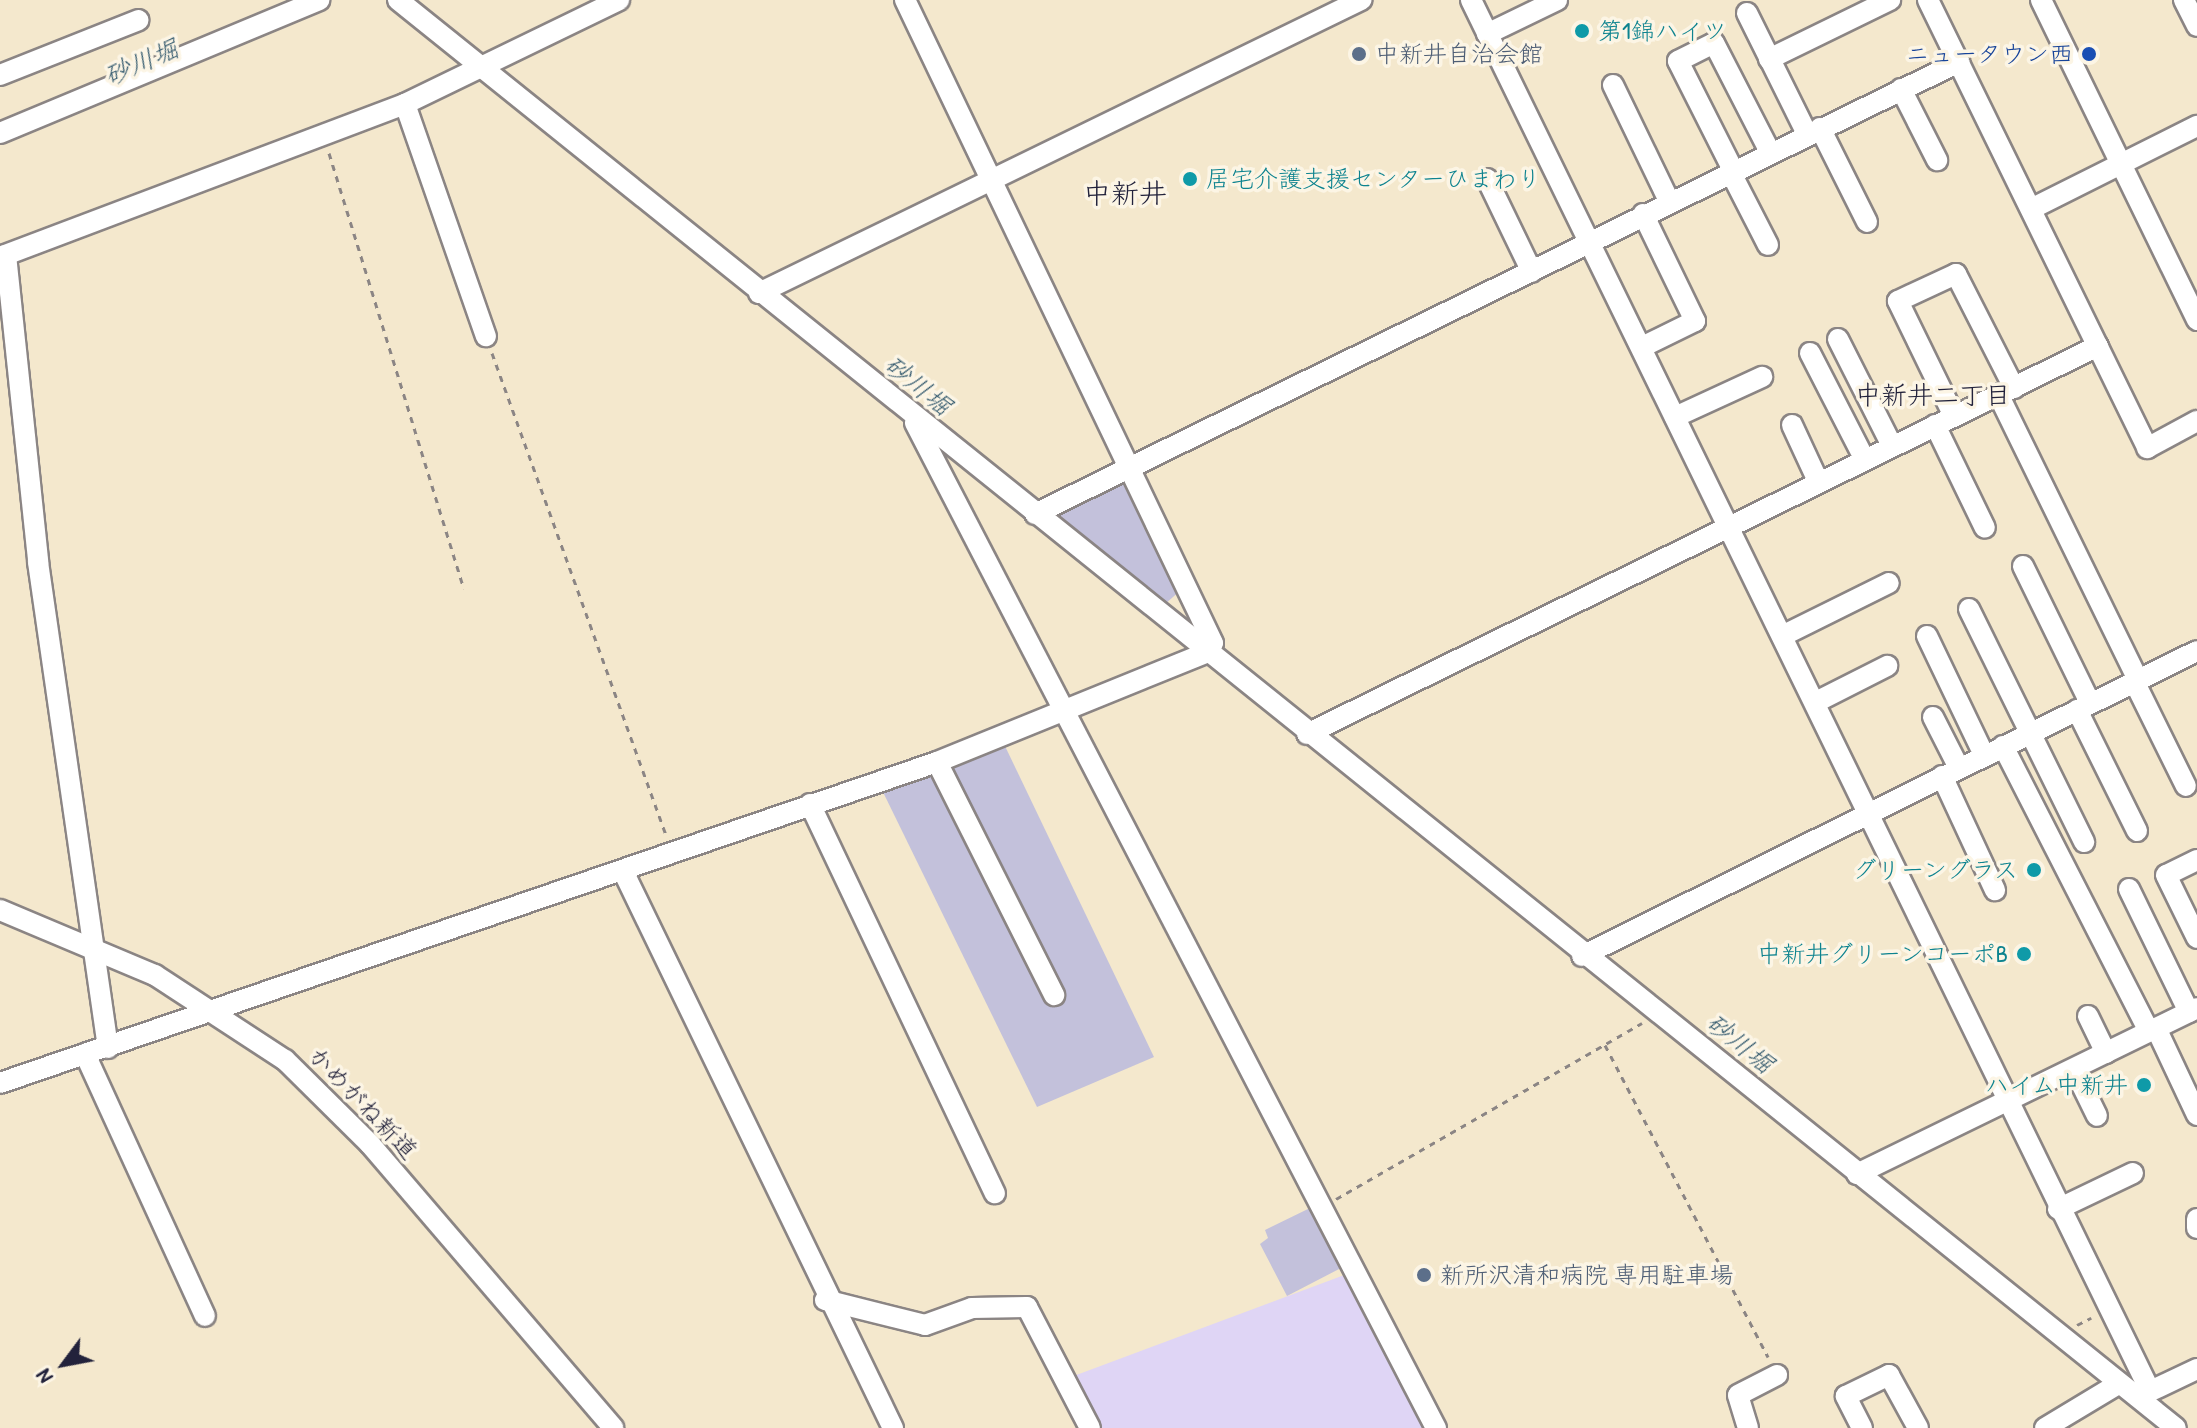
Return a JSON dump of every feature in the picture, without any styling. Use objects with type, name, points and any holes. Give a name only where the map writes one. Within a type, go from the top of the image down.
[{"type":"street","points":[[0,133],[319,0]]},
{"type":"street","points":[[398,0],[1582,956],[2120,1383],[2145,1394],[2197,1369]]},
{"type":"street","points":[[0,1083],[937,762],[1068,715],[1208,652],[1213,643],[905,0]]},
{"type":"street","points":[[759,293],[1361,0]]},
{"type":"street","points":[[1471,0],[1816,702],[2058,1209],[2109,1308],[2145,1394],[2176,1428]]},
{"type":"street","points":[[1487,34],[1557,0]]},
{"type":"street","points":[[1769,59],[1890,0]]},
{"type":"street","points":[[1928,0],[2147,448],[2197,421]]},
{"type":"street","points":[[2041,0],[2197,320]]},
{"type":"street","points":[[2184,0],[2197,26]]},
{"type":"street","points":[[108,1048],[38,562],[3,256],[405,104],[614,1]]},
{"type":"street","points":[[1747,13],[1769,59],[1867,222]]},
{"type":"street","points":[[0,75],[139,20]]},
{"type":"street","points":[[1768,245],[1678,61],[1714,43],[1770,152]]},
{"type":"street","points":[[1035,514],[1129,465],[1532,272],[1669,201],[1959,62]]},
{"type":"street","points":[[1613,85],[1669,201]]},
{"type":"street","points":[[1901,89],[1937,160]]},
{"type":"street","points":[[405,104],[486,336]]},
{"type":"street","points":[[2031,209],[2197,126]]},
{"type":"street","points":[[1487,179],[1532,272]]},
{"type":"street","points":[[1642,347],[1695,321],[1643,214]]},
{"type":"street","points":[[1954,416],[1898,301],[1956,274],[2006,392],[2186,786]]},
{"type":"street","points":[[1838,339],[1892,446]]},
{"type":"street","points":[[1307,734],[2098,346]]},
{"type":"street","points":[[1810,353],[1865,460]]},
{"type":"street","points":[[1675,417],[1762,377]]},
{"type":"street","points":[[911,415],[1436,1428]]},
{"type":"street","points":[[1792,425],[1818,481]]},
{"type":"street","points":[[1935,425],[1985,528]]},
{"type":"street","points":[[2023,566],[2137,831]]},
{"type":"street","points":[[1782,636],[1889,583]]},
{"type":"street","points":[[1969,609],[2084,842]]},
{"type":"street","points":[[1927,636],[1984,755]]},
{"type":"street","points":[[1582,956],[2197,651]]},
{"type":"street","points":[[1816,702],[1887,666]]},
{"type":"street","points":[[1933,717],[1950,772],[1995,890]]},
{"type":"street","points":[[2003,746],[2197,1115]]},
{"type":"street","points":[[937,762],[1054,995]]},
{"type":"street","points":[[810,804],[995,1193]]},
{"type":"street","points":[[2197,860],[2166,875],[2197,938]]},
{"type":"street","points":[[623,871],[825,1300],[893,1428]]},
{"type":"street","points":[[1857,1174],[2193,1010],[2129,889]]},
{"type":"street","name":"かめがね新道","points":[[0,910],[94,949],[213,1012],[328,1100],[613,1428]]},
{"type":"street","points":[[2088,1016],[2106,1053]]},
{"type":"street","points":[[85,1054],[205,1316]]},
{"type":"street","points":[[2074,1069],[2097,1116]]},
{"type":"street","points":[[2058,1209],[2133,1173]]},
{"type":"street","points":[[2197,1219],[2197,1228]]},
{"type":"street","points":[[825,1300],[925,1325],[972,1308],[1027,1307],[1090,1428]]},
{"type":"street","points":[[1748,1428],[1738,1395],[1777,1375]]},
{"type":"street","points":[[1862,1428],[1846,1396],[1889,1375],[1918,1428]]},
{"type":"street","points":[[2045,1428],[2120,1383]]},
{"type":"path","points":[[324,134],[464,589]]},
{"type":"path","points":[[486,336],[672,854]]},
{"type":"path","points":[[1322,1207],[1656,1015]]},
{"type":"path","points":[[1605,1045],[1777,1375]]},
{"type":"path","points":[[2060,1335],[2109,1308]]},
{"type":"shaded area","points":[[1126,477],[1181,590],[1165,604],[1051,513]]},
{"type":"shaded area","points":[[1004,744],[1154,1057],[1037,1107],[881,788]]},
{"type":"shaded area","points":[[1310,1208],[1341,1268],[1287,1296],[1260,1244],[1268,1238],[1265,1230]]},
{"type":"shaded area","points":[[1347,1274],[1426,1428],[1097,1428],[1071,1377]]},
{"type":"place","name":"第1錦ハイツ","points":[[1582,31]]},
{"type":"place","name":"中新井自治会館","points":[[1359,54]]},
{"type":"place","name":"ニュータウン西","points":[[2089,54]]},
{"type":"place","name":"居宅介護支援センターひまわり","points":[[1190,179]]},
{"type":"place","name":"グリーングラス","points":[[2034,870]]},
{"type":"place","name":"中新井グリーンコーポB","points":[[2024,954]]},
{"type":"place","name":"ハイム中新井","points":[[2144,1085]]},
{"type":"place","name":"新所沢清和病院 専用駐車場","points":[[1424,1275]]},
{"type":"district","name":"中新井","points":[[1125,193]]},
{"type":"district","name":"中新井二丁目","points":[[1933,395]]},
{"type":"water label","name":"砂川堀","points":[[141,62]]},
{"type":"water label","name":"砂川堀","points":[[918,385]]},
{"type":"water label","name":"砂川堀","points":[[1740,1043]]}]
